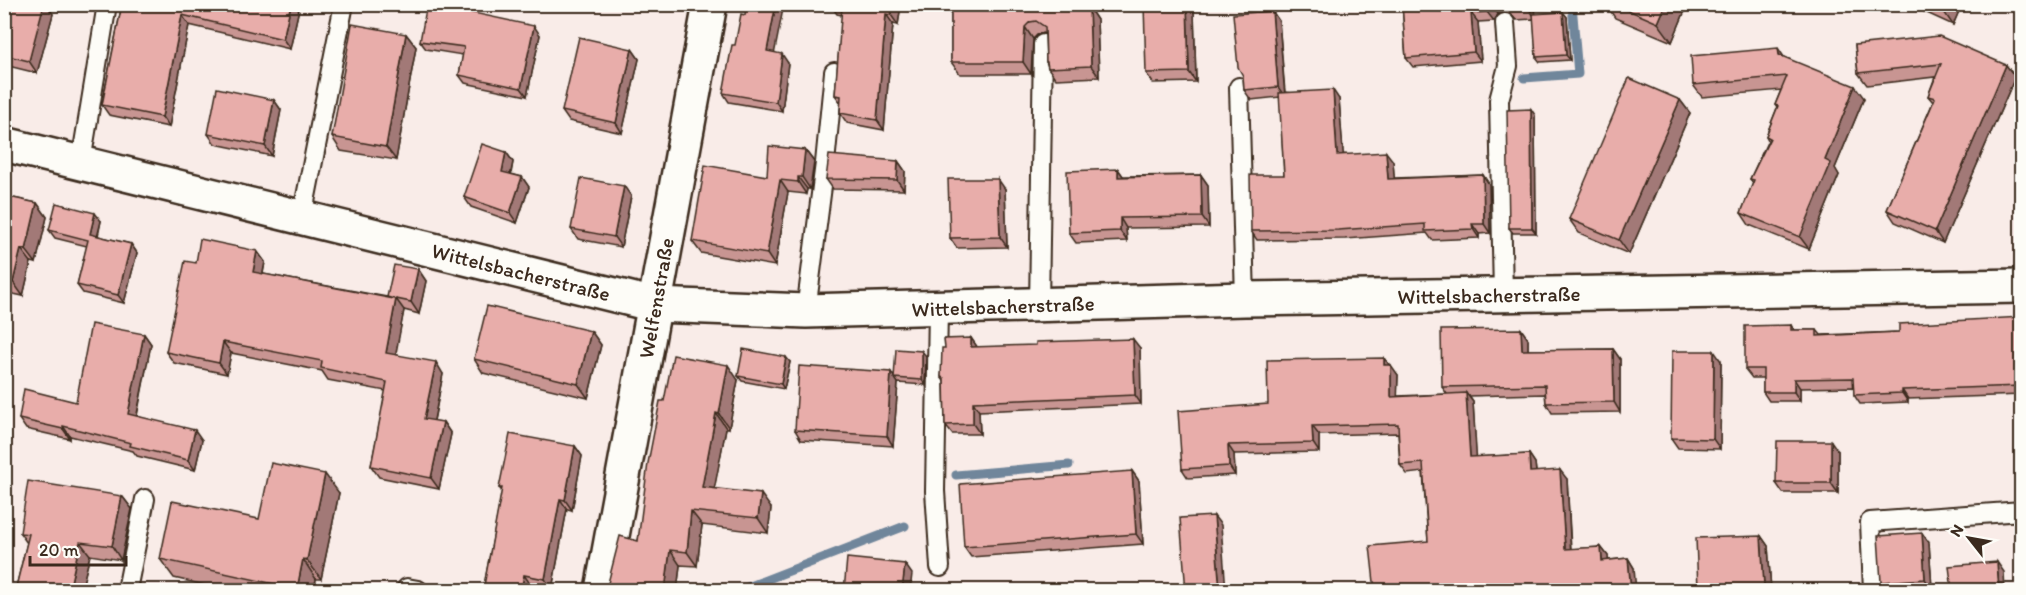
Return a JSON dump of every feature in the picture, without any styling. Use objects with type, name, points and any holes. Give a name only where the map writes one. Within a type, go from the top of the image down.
[{"type":"street","name":"Welfenstraße","points":[[602,591],[710,4]]},
{"type":"street","name":"Wittelsbacherstraße","points":[[4,144],[655,305],[806,311],[1245,299],[2022,286]]},
{"type":"lane","points":[[81,162],[107,4]]},
{"type":"lane","points":[[302,217],[344,4]]},
{"type":"lane","points":[[1503,295],[1500,100],[1508,66],[1505,22]]},
{"type":"lane","points":[[1039,306],[1043,44]]},
{"type":"lane","points":[[806,311],[834,72]]},
{"type":"lane","points":[[1239,87],[1245,299]]},
{"type":"lane","points":[[938,308],[935,491],[940,567]]},
{"type":"lane","points":[[127,591],[145,499]]},
{"type":"lane","points":[[1873,591],[1870,522],[2022,511]]},
{"type":"building","points":[[4,4],[44,4],[29,61],[4,55]]},
{"type":"building","points":[[122,4],[291,4],[283,39],[182,15],[162,117],[102,105]]},
{"type":"building","points":[[427,4],[456,4],[455,9],[534,26],[521,88],[459,75],[464,47],[420,41]]},
{"type":"building","points":[[746,4],[776,4],[767,51],[782,54],[776,102],[723,93],[732,45],[735,45],[741,14],[745,15]]},
{"type":"building","points":[[833,4],[893,4],[891,15],[886,14],[877,120],[840,113],[841,96],[835,95],[842,6]]},
{"type":"building","points":[[951,4],[1011,4],[1011,11],[1089,8],[1091,66],[1048,68],[1045,27],[1036,21],[1030,22],[1025,27],[1023,62],[951,62]]},
{"type":"building","points":[[1144,4],[1187,4],[1189,72],[1146,73]]},
{"type":"building","points":[[1402,4],[1491,4],[1487,12],[1471,13],[1474,52],[1406,58]]},
{"type":"building","points":[[1504,4],[1529,4],[1529,9],[1509,10]]},
{"type":"building","points":[[1614,4],[1666,4],[1658,23]]},
{"type":"building","points":[[1272,11],[1278,87],[1244,90],[1243,76],[1238,67],[1233,14]]},
{"type":"building","points":[[1563,12],[1566,55],[1536,57],[1533,14]]},
{"type":"building","points":[[352,24],[406,34],[386,147],[332,137]]},
{"type":"building","points":[[1939,36],[2006,65],[1935,231],[1887,210],[1935,98],[1928,96],[1941,64],[1858,73],[1855,45]]},
{"type":"building","points":[[579,37],[632,49],[616,123],[562,111]]},
{"type":"building","points":[[1778,48],[1779,55],[1855,86],[1825,160],[1831,163],[1800,237],[1741,213],[1754,180],[1750,179],[1770,138],[1766,136],[1787,76],[1693,85],[1691,56]]},
{"type":"building","points":[[1629,78],[1680,100],[1619,240],[1569,219]]},
{"type":"building","points":[[217,88],[274,100],[265,146],[208,134]]},
{"type":"building","points":[[1333,90],[1337,155],[1386,152],[1388,179],[1483,175],[1484,224],[1472,224],[1473,229],[1425,231],[1425,224],[1338,230],[1251,231],[1250,175],[1284,175],[1279,93]]},
{"type":"building","points":[[1531,109],[1532,228],[1509,228],[1507,110]]},
{"type":"building","points":[[482,144],[506,152],[502,172],[522,177],[510,213],[464,197]]},
{"type":"building","points":[[769,146],[805,150],[802,177],[798,177],[798,182],[780,180],[767,254],[692,241],[705,165],[767,176]]},
{"type":"building","points":[[829,155],[898,161],[897,180],[826,179]]},
{"type":"building","points":[[1118,169],[1118,177],[1201,175],[1202,217],[1120,218],[1120,231],[1069,233],[1067,171]]},
{"type":"building","points":[[581,178],[624,186],[614,237],[571,229]]},
{"type":"building","points":[[948,179],[998,179],[1000,237],[950,238]]},
{"type":"building","points":[[4,196],[37,203],[26,250],[21,249],[13,282],[4,280]]},
{"type":"building","points":[[56,203],[95,213],[90,234],[131,244],[118,295],[77,285],[88,240],[49,230]]},
{"type":"building","points":[[200,239],[257,251],[253,272],[394,299],[387,297],[394,265],[418,269],[411,302],[396,299],[386,353],[436,362],[424,419],[443,422],[431,478],[371,466],[387,382],[321,368],[322,361],[223,342],[219,363],[166,352],[185,261],[196,263]]},
{"type":"building","points":[[487,306],[591,331],[578,384],[474,359]]},
{"type":"building","points":[[2022,317],[2022,386],[1902,390],[1902,393],[1854,395],[1853,378],[1794,379],[1794,392],[1763,392],[1763,369],[1745,369],[1745,326],[1791,325],[1791,330],[1817,330],[1817,336],[1899,332],[1899,324]]},
{"type":"building","points":[[91,324],[144,334],[128,414],[195,430],[188,460],[63,426],[63,429],[19,419],[24,389],[76,402]]},
{"type":"building","points":[[1521,329],[1522,350],[1613,349],[1614,402],[1546,403],[1545,385],[1442,387],[1441,330]]},
{"type":"building","points":[[971,338],[971,347],[1133,339],[1135,395],[973,402],[973,424],[945,425],[944,378],[941,377],[944,339]]},
{"type":"building","points":[[743,349],[786,357],[781,384],[738,376]]},
{"type":"building","points":[[896,349],[922,351],[922,380],[894,378]]},
{"type":"building","points":[[1672,351],[1714,351],[1713,439],[1671,438]]},
{"type":"building","points":[[673,355],[728,365],[702,487],[761,494],[758,518],[691,511],[687,552],[670,550],[665,591],[607,587],[620,536],[638,541],[648,463],[660,401],[664,401]]},
{"type":"building","points":[[1384,358],[1384,365],[1391,365],[1391,397],[1466,393],[1470,457],[1529,454],[1530,472],[1560,470],[1565,549],[1601,547],[1602,561],[1628,558],[1631,591],[1375,591],[1370,546],[1428,541],[1423,463],[1400,465],[1398,424],[1312,426],[1313,443],[1228,445],[1229,466],[1182,469],[1178,411],[1268,404],[1267,360]]},
{"type":"building","points":[[799,366],[891,372],[887,436],[795,430]]},
{"type":"building","points":[[510,434],[575,446],[565,500],[560,499],[545,579],[524,575],[521,591],[483,591],[502,488],[499,488]]},
{"type":"building","points":[[1777,441],[1831,441],[1831,483],[1776,483]]},
{"type":"building","points":[[271,463],[325,474],[307,560],[303,559],[297,589],[160,559],[172,501],[259,519]]},
{"type":"building","points":[[1132,471],[1136,534],[964,547],[960,484]]},
{"type":"building","points":[[28,481],[122,496],[112,546],[80,542],[69,591],[15,591],[29,534],[20,533]]},
{"type":"building","points":[[1214,516],[1220,591],[1186,591],[1180,518]]},
{"type":"building","points":[[1922,533],[1925,579],[1881,582],[1878,536]]},
{"type":"building","points":[[1761,536],[1764,586],[1698,589],[1696,538]]},
{"type":"building","points":[[847,558],[905,564],[902,591],[844,591]]},
{"type":"building","points":[[1997,562],[1999,591],[1952,591],[1949,566]]},
{"type":"building","points":[[363,586],[386,591],[362,591]]},
{"type":"waterway","points":[[1524,78],[1578,74],[1572,4]]},
{"type":"waterway","points":[[956,475],[1069,465]]},
{"type":"waterway","points":[[740,590],[905,526]]}]
